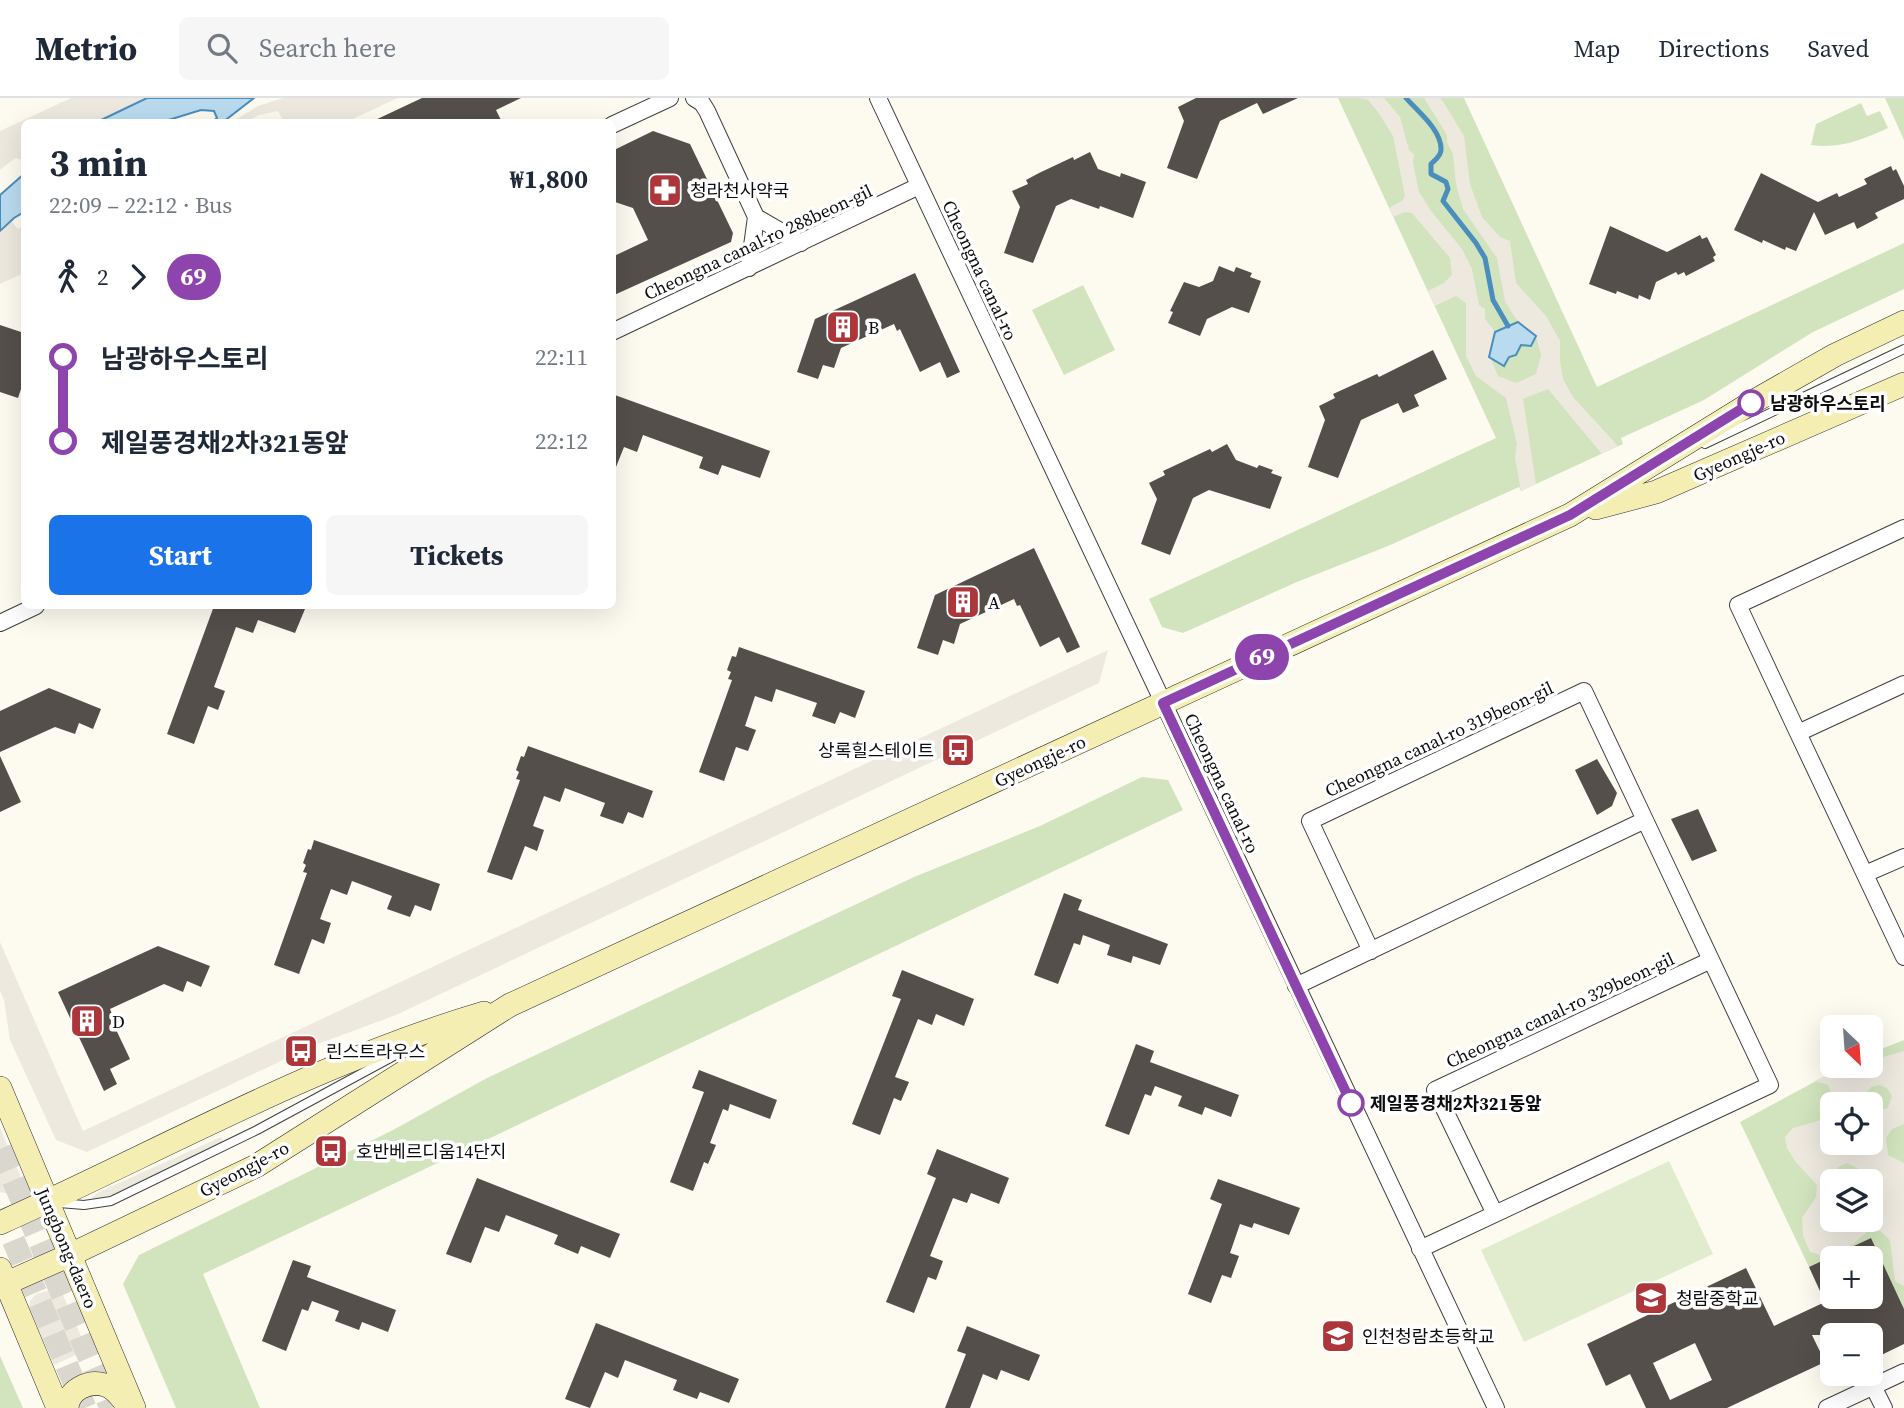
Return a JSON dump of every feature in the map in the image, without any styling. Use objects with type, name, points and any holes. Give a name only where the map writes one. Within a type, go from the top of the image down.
[{"type":"main road","name":"Gyeongje-ro","points":[[1,1280],[70,1255],[256,1166],[510,1005],[1570,515],[1751,403],[1835,355],[1904,322]]},
{"type":"main road","name":"Gyeongje-ro","points":[[1570,515],[1656,492],[1904,384]]},
{"type":"main road","name":"Gyeongje-ro","points":[[0,1223],[317,1073],[395,1042],[510,1005]]},
{"type":"main road","name":"Jungbong-daero","points":[[0,1088],[132,1408]]},
{"type":"main road","points":[[1,1280],[58,1408]]},
{"type":"main road","points":[[67,1408],[68,1401],[77,1389],[88,1384],[105,1385],[117,1392],[132,1408]]},
{"type":"street","points":[[616,123],[670,98]]},
{"type":"street","name":"Cheongna canal-ro 288beon-gil","points":[[694,98],[702,103],[707,111],[756,217]]},
{"type":"street","name":"Cheongna canal-ro","points":[[878,98],[1496,1408]]},
{"type":"street","name":"Cheongna canal-ro 288beon-gil","points":[[616,330],[919,186]]},
{"type":"street","points":[[749,268],[756,217],[801,243]]},
{"type":"street","points":[[1904,528],[1738,605],[1904,957]]},
{"type":"street","points":[[0,623],[30,609]]},
{"type":"street","points":[[1798,733],[1904,684]]},
{"type":"street","name":"Cheongna canal-ro 319beon-gil","points":[[1371,951],[1310,821],[1584,691],[1711,960]]},
{"type":"street","points":[[1296,986],[1645,821]]},
{"type":"street","points":[[1865,874],[1904,857]]},
{"type":"street","points":[[1420,1249],[1770,1085],[1711,960]]},
{"type":"street","name":"Cheongna canal-ro 329beon-gil","points":[[1495,1214],[1436,1090],[1711,960]]},
{"type":"street","points":[[1883,1381],[1904,1372]]},
{"type":"street","points":[[1827,1408],[1873,1386],[1884,1408]]},
{"type":"lane","points":[[1628,481],[1904,349]]},
{"type":"green space","points":[[1338,98],[1464,98],[1597,387],[1904,243],[1904,289],[1813,332],[1704,400],[1621,438],[1623,444],[1521,491],[1519,487],[1183,633],[1162,627],[1149,599],[1496,438]]},
{"type":"green space","points":[[1885,98],[1904,98],[1904,140]]},
{"type":"green space","points":[[1861,103],[1867,116],[1880,111],[1888,128],[1851,142],[1832,146],[1811,145],[1816,124]]},
{"type":"green space","points":[[1083,285],[1115,350],[1064,375],[1032,310]]},
{"type":"green space","points":[[1142,777],[1168,780],[1183,810],[203,1274],[260,1408],[176,1408],[123,1284],[139,1255],[393,1130],[487,1078],[914,877],[1040,826]]},
{"type":"green space","points":[[1904,1040],[1904,1309],[1883,1264],[1883,1246],[1875,1246],[1871,1238],[1854,1246],[1820,1246],[1820,1262],[1809,1267],[1740,1122],[1822,1078],[1883,1078],[1883,1048]]},
{"type":"green space","points":[[1669,1161],[1713,1254],[1524,1342],[1481,1250]]},
{"type":"green space","points":[[0,1356],[23,1408],[0,1408]]},
{"type":"shaded area","points":[[71,98],[147,98],[103,119],[26,119]]},
{"type":"shaded area","points":[[283,98],[398,98],[352,119],[282,119],[278,111],[251,119],[237,119],[258,106]]},
{"type":"shaded area","points":[[1359,98],[1384,98],[1400,117],[1409,150],[1414,154],[1413,163],[1419,192],[1462,249],[1472,269],[1479,305],[1485,309],[1485,319],[1495,332],[1490,357],[1498,376],[1516,383],[1536,374],[1541,355],[1536,336],[1518,322],[1505,301],[1497,258],[1463,209],[1447,135],[1424,98],[1440,98],[1444,103],[1464,136],[1470,184],[1482,217],[1500,237],[1510,241],[1516,283],[1546,316],[1560,341],[1563,379],[1573,397],[1618,446],[1602,454],[1548,389],[1523,399],[1536,484],[1521,491],[1515,457],[1517,444],[1506,398],[1476,376],[1466,356],[1466,303],[1456,296],[1435,306],[1428,291],[1444,283],[1452,275],[1450,258],[1412,213],[1405,212],[1393,217],[1389,208],[1402,201],[1405,196],[1393,136],[1368,100]]},
{"type":"shaded area","points":[[21,121],[21,159],[15,158],[0,170],[0,131]]},
{"type":"shaded area","points":[[0,208],[18,229],[21,228],[21,274],[0,284]]},
{"type":"shaded area","points":[[1108,650],[1099,683],[396,1015],[315,1045],[87,1152],[56,1140],[10,1040],[4,1000],[0,991],[0,942],[83,1131]]},
{"type":"shaded area","points":[[1904,1051],[1904,1124],[1892,1129],[1886,1138],[1888,1155],[1904,1163],[1904,1286],[1895,1281],[1890,1240],[1881,1232],[1883,1169],[1859,1169],[1847,1163],[1837,1169],[1820,1169],[1820,1232],[1867,1232],[1848,1246],[1820,1246],[1820,1255],[1810,1252],[1803,1236],[1802,1218],[1816,1197],[1817,1185],[1795,1161],[1787,1148],[1785,1137],[1793,1128],[1820,1120],[1820,1155],[1883,1155],[1883,1110],[1888,1108],[1892,1096],[1887,1088],[1879,1085],[1871,1087],[1867,1092],[1831,1092],[1828,1085],[1815,1081],[1821,1078],[1883,1078],[1883,1057]]},
{"type":"shaded area","points":[[0,1128],[20,1175],[20,1185],[8,1194],[0,1192]]},
{"type":"shaded area","points":[[221,1137],[223,1140],[220,1144],[103,1199],[93,1200],[92,1197],[99,1192]]},
{"type":"shaded area","points":[[55,1289],[63,1295],[87,1350],[54,1365],[29,1308],[30,1301],[36,1294]]},
{"type":"water","points":[[147,98],[254,98],[227,119],[216,119],[214,111],[201,110],[172,119],[103,119]]},
{"type":"water","points":[[21,177],[21,214],[0,231],[0,195]]},
{"type":"water","points":[[1518,322],[1536,336],[1531,346],[1521,345],[1516,355],[1509,357],[1504,366],[1489,357],[1495,332]]},
{"type":"building","points":[[422,98],[521,98],[496,110],[500,119],[377,119]]},
{"type":"building","points":[[1196,98],[1298,98],[1263,114],[1257,103],[1220,121],[1197,179],[1167,168],[1184,121],[1178,107]]},
{"type":"building","points":[[653,131],[690,144],[733,233],[731,242],[616,294],[616,255],[648,240],[633,208],[616,202],[616,149]]},
{"type":"building","points":[[1090,152],[1098,169],[1120,177],[1121,173],[1146,182],[1133,218],[1071,199],[1056,206],[1033,263],[1004,253],[1020,207],[1012,191],[1028,184],[1026,180],[1039,173]]},
{"type":"building","points":[[1891,166],[1893,171],[1896,169],[1904,186],[1904,199],[1875,213],[1878,218],[1857,229],[1854,222],[1825,235],[1814,212],[1796,251],[1786,247],[1785,250],[1763,240],[1762,243],[1734,230],[1761,173],[1818,202],[1837,193],[1839,197],[1867,184],[1864,179]]},
{"type":"building","points":[[1610,226],[1667,252],[1700,235],[1702,239],[1707,237],[1716,255],[1713,257],[1715,261],[1686,276],[1684,272],[1678,275],[1676,272],[1656,282],[1650,300],[1639,295],[1638,299],[1617,291],[1616,294],[1589,284]]},
{"type":"building","points":[[1219,266],[1234,272],[1236,267],[1252,273],[1250,277],[1261,281],[1249,313],[1232,307],[1207,319],[1200,336],[1168,323],[1173,312],[1170,311],[1184,282],[1199,287],[1213,281]]},
{"type":"building","name":"B","points":[[915,273],[960,372],[947,378],[940,362],[920,372],[900,329],[897,331],[894,324],[841,348],[834,368],[823,365],[818,379],[797,372],[815,319]]},
{"type":"building","points":[[0,325],[21,332],[21,389],[18,398],[0,392]]},
{"type":"building","points":[[1433,350],[1447,379],[1414,395],[1419,406],[1403,413],[1398,403],[1361,420],[1338,478],[1308,467],[1325,420],[1319,406],[1335,398],[1333,394],[1377,374],[1379,377]]},
{"type":"building","points":[[616,395],[770,451],[760,478],[722,465],[718,475],[699,468],[703,457],[643,435],[637,452],[624,447],[616,467]]},
{"type":"building","points":[[1227,444],[1236,460],[1257,468],[1259,465],[1273,470],[1271,473],[1282,477],[1270,509],[1209,490],[1193,498],[1170,555],[1141,544],[1157,499],[1149,483],[1165,475],[1163,471]]},
{"type":"building","name":"A","points":[[1034,548],[1080,647],[1067,653],[1059,637],[1040,647],[1020,605],[1017,606],[1014,599],[960,624],[954,644],[943,640],[938,655],[917,648],[935,595]]},
{"type":"building","points":[[213,609],[305,609],[295,633],[258,620],[253,633],[236,627],[214,687],[225,691],[218,710],[208,706],[194,744],[167,734]]},
{"type":"building","points":[[739,647],[865,691],[855,718],[840,712],[835,724],[812,716],[817,703],[776,689],[772,702],[755,696],[745,726],[756,730],[748,751],[736,747],[724,781],[699,772],[732,680],[728,679],[731,672],[727,670]]},
{"type":"building","points":[[49,688],[101,709],[93,729],[79,723],[75,734],[55,727],[0,752],[0,711]]},
{"type":"building","points":[[528,746],[653,791],[643,818],[628,812],[623,824],[600,816],[605,803],[565,788],[560,802],[544,796],[533,826],[544,830],[537,851],[525,846],[512,880],[487,872],[520,780],[516,779],[519,772],[516,770]]},
{"type":"building","points":[[0,756],[21,802],[0,812]]},
{"type":"building","points":[[1597,759],[1617,793],[1612,806],[1597,815],[1575,770]]},
{"type":"building","points":[[1698,809],[1717,851],[1692,861],[1671,819]]},
{"type":"building","points":[[314,840],[440,884],[431,911],[415,905],[410,917],[387,909],[392,896],[352,881],[347,895],[331,889],[320,919],[331,923],[324,944],[312,939],[299,974],[274,965],[307,873],[303,872],[306,865],[303,863]]},
{"type":"building","points":[[1064,893],[1082,900],[1078,910],[1168,944],[1160,965],[1133,956],[1131,963],[1107,955],[1110,945],[1083,935],[1080,945],[1074,943],[1058,984],[1034,975]]},
{"type":"building","name":"D","points":[[158,946],[210,966],[201,987],[187,981],[183,992],[164,984],[110,1009],[113,1016],[110,1017],[130,1059],[110,1069],[117,1084],[104,1091],[58,992]]},
{"type":"building","points":[[902,970],[974,999],[964,1026],[936,1014],[932,1025],[918,1019],[895,1077],[909,1082],[901,1101],[894,1098],[880,1135],[852,1124],[901,999],[892,996]]},
{"type":"building","points":[[1136,1044],[1154,1051],[1150,1062],[1239,1095],[1231,1117],[1205,1107],[1202,1115],[1178,1106],[1182,1096],[1155,1086],[1151,1096],[1145,1094],[1129,1135],[1105,1126]]},
{"type":"building","points":[[699,1070],[777,1100],[770,1119],[730,1104],[728,1111],[723,1109],[710,1143],[716,1145],[708,1164],[704,1162],[693,1191],[670,1182],[704,1092],[692,1088]]},
{"type":"building","points":[[937,1149],[1009,1178],[999,1204],[971,1193],[967,1203],[953,1198],[930,1256],[943,1261],[936,1280],[928,1277],[914,1313],[886,1302],[936,1178],[927,1174]]},
{"type":"building","points":[[477,1178],[620,1234],[610,1258],[581,1246],[578,1254],[554,1244],[558,1235],[506,1215],[499,1232],[485,1227],[471,1263],[446,1254]]},
{"type":"building","points":[[1218,1179],[1300,1208],[1289,1235],[1254,1223],[1252,1228],[1240,1224],[1230,1253],[1239,1256],[1231,1278],[1222,1275],[1211,1303],[1188,1294],[1222,1204],[1210,1199]]},
{"type":"building","points":[[1871,1238],[1875,1246],[1854,1246]]},
{"type":"building","points":[[293,1260],[311,1266],[307,1277],[396,1310],[388,1332],[362,1322],[359,1330],[335,1321],[339,1311],[312,1301],[308,1311],[302,1309],[286,1351],[262,1341]]},
{"type":"building","points":[[1820,1262],[1820,1291],[1809,1267]]},
{"type":"building","points":[[1883,1264],[1904,1309],[1904,1344],[1883,1354],[1883,1323],[1820,1323],[1820,1335],[1812,1335],[1820,1352],[1820,1364],[1727,1408],[1646,1408],[1630,1374],[1606,1386],[1587,1344],[1746,1268],[1774,1326],[1820,1304],[1820,1309],[1883,1309]],"holes":[[[1695,1343],[1712,1380],[1670,1400],[1653,1363]]]},
{"type":"building","points":[[596,1323],[739,1379],[729,1403],[700,1392],[697,1399],[673,1390],[677,1380],[625,1360],[618,1378],[605,1372],[590,1408],[565,1399]]},
{"type":"building","points":[[967,1326],[1040,1355],[1029,1381],[1001,1370],[997,1380],[983,1374],[970,1408],[945,1408],[966,1354],[957,1351]]},
{"type":"waterway","points":[[1406,98],[1437,135],[1441,152],[1431,164],[1431,174],[1446,182],[1448,189],[1443,201],[1485,258],[1493,300],[1508,326]]},
{"type":"tunnel","points":[[0,1149],[111,1408]]},
{"type":"tunnel","points":[[0,1209],[85,1408]]},
{"type":"bus line","name":"69","points":[[1351,1103],[1163,703],[1570,515],[1751,403]]},
{"type":"place","name":"청라천사약국","points":[[665,190]]},
{"type":"place","name":"B","points":[[843,327]]},
{"type":"place","name":"남광하우스토리","points":[[1751,403]]},
{"type":"place","name":"A","points":[[963,602]]},
{"type":"place","name":"상록힐스테이트","points":[[958,750]]},
{"type":"place","name":"D","points":[[87,1021]]},
{"type":"place","name":"린스트라우스","points":[[301,1051]]},
{"type":"place","name":"제일풍경채2차321동앞","points":[[1351,1103]]},
{"type":"place","name":"호반베르디움14단지","points":[[331,1151]]},
{"type":"place","name":"청람중학교","points":[[1651,1298]]},
{"type":"place","name":"인천청람초등학교","points":[[1338,1336]]}]
